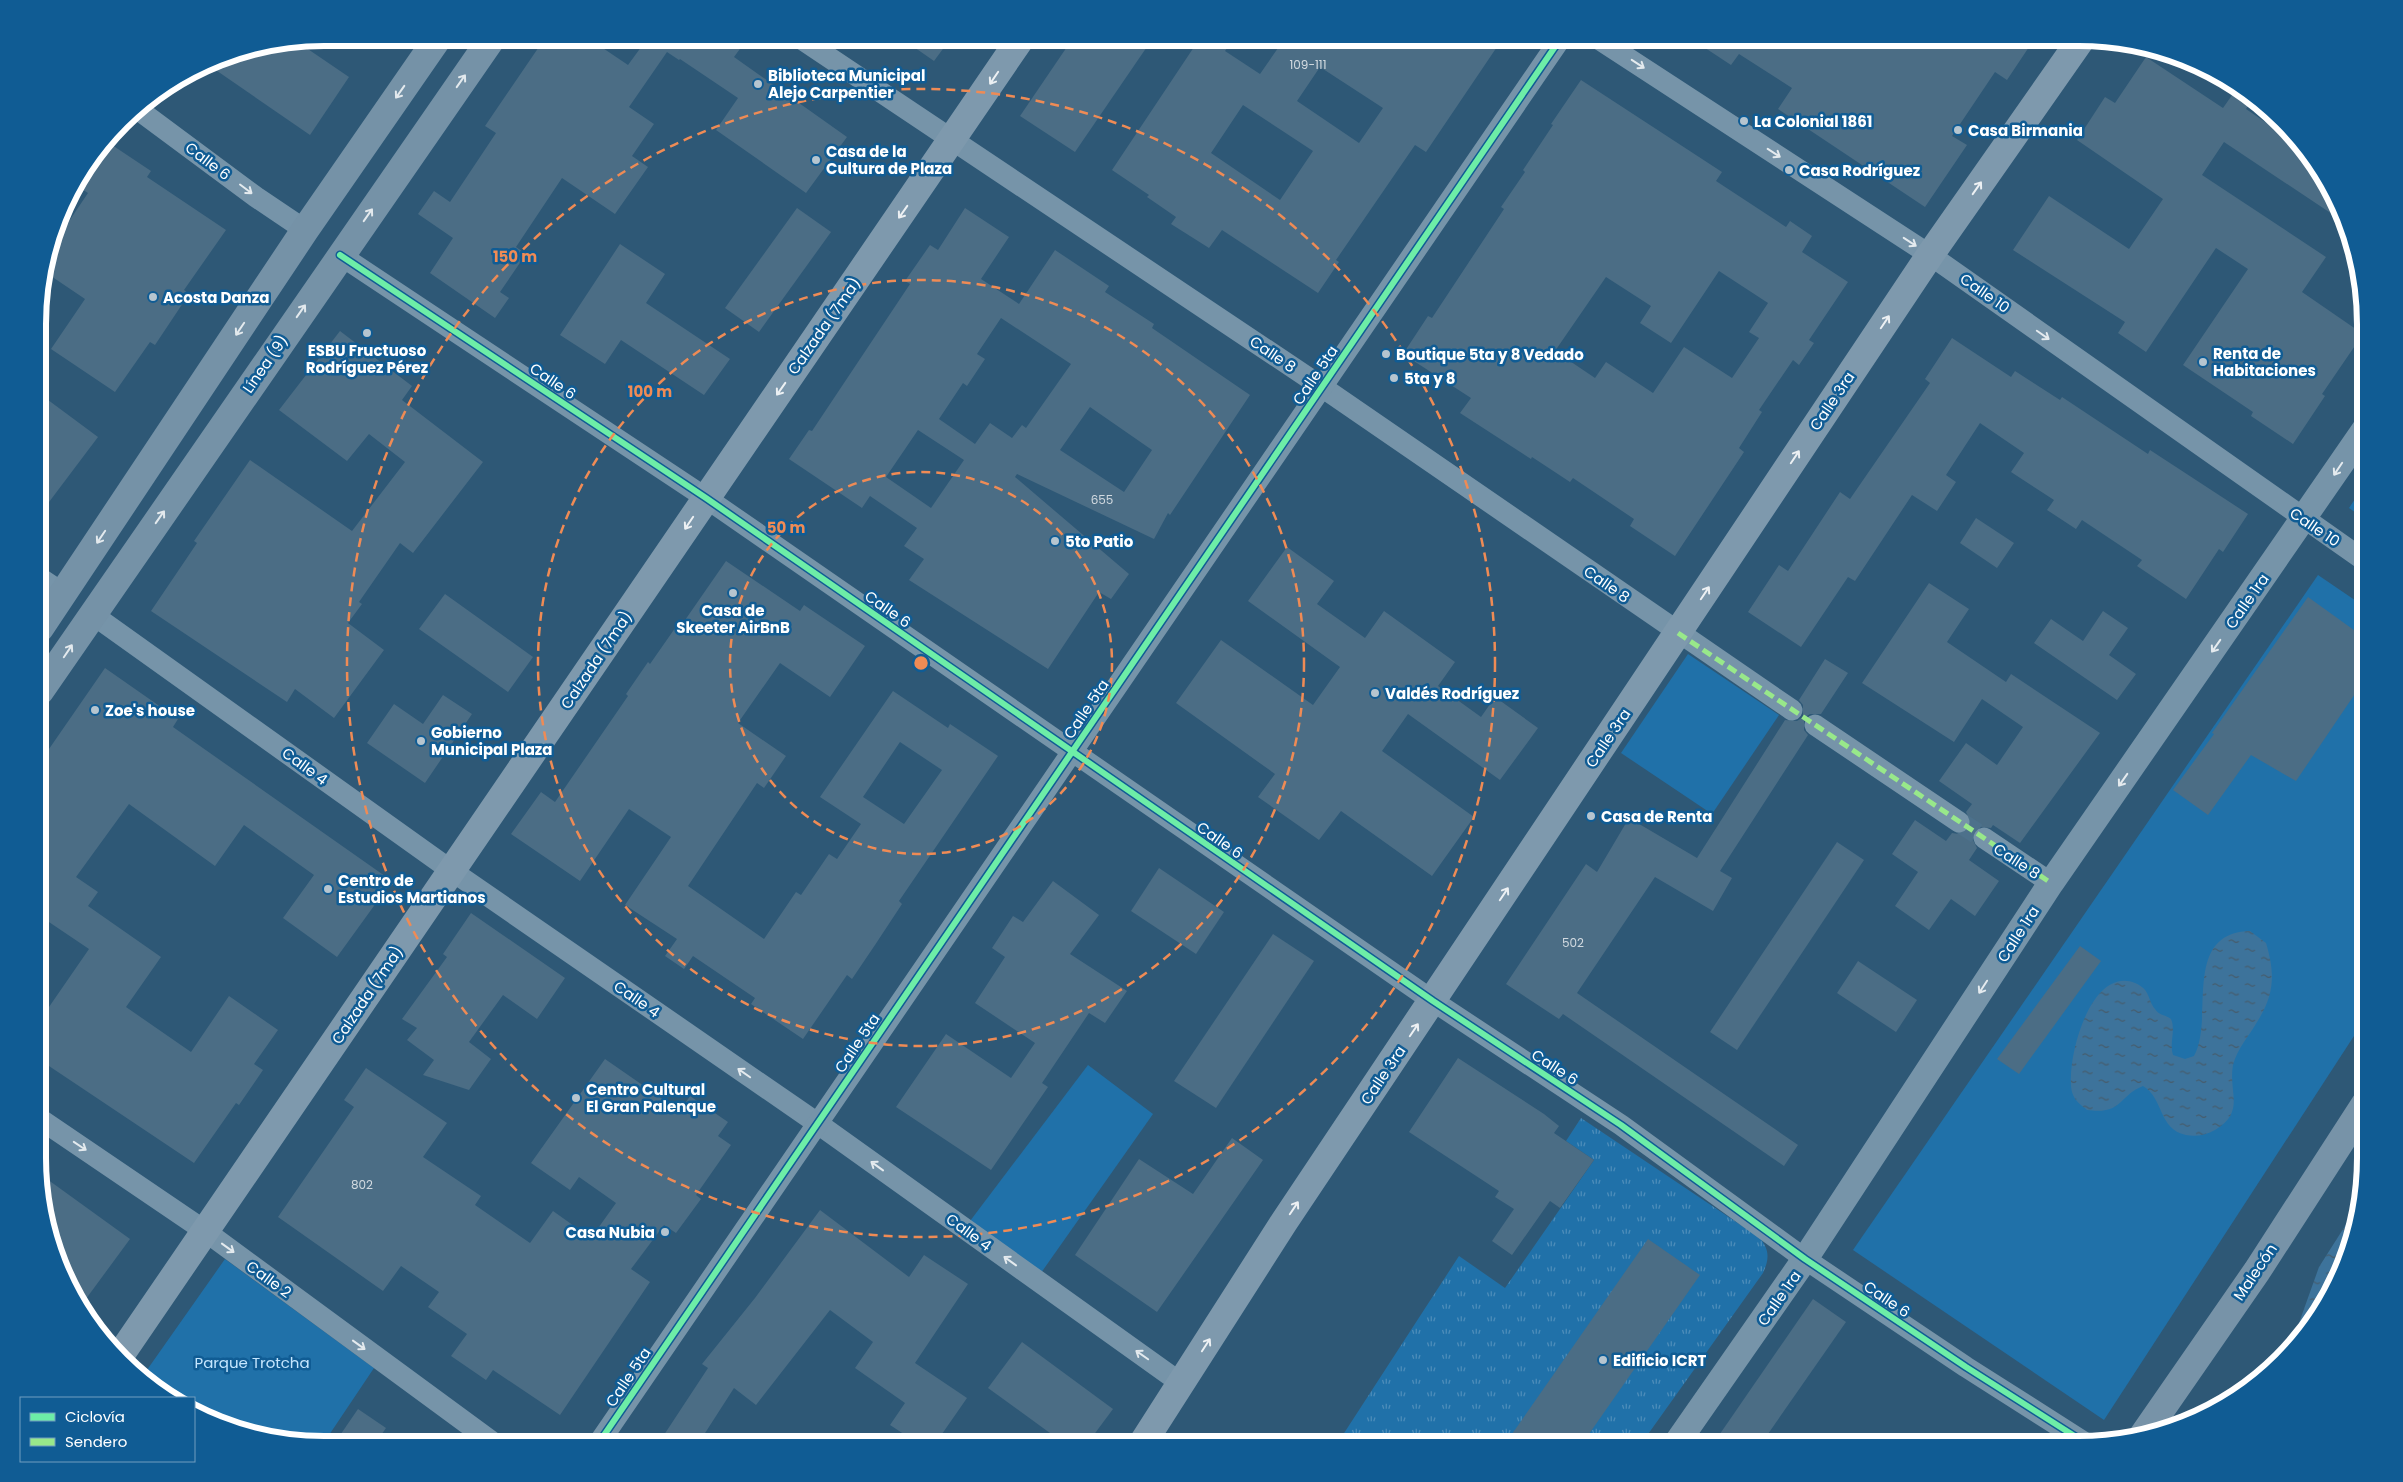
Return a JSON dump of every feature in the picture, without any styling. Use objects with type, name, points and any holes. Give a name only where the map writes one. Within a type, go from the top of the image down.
[{"type":"highway","name":"Malecón","points":[[2149,1427],[2257,1271],[2357,1116]]},
{"type":"main road","points":[[46,620],[306,230],[432,46]]},
{"type":"main road","name":"Línea (9)","points":[[46,682],[486,46]]},
{"type":"main road","name":"Calzada (7ma)","points":[[124,1350],[1017,46]]},
{"type":"main road","name":"Calle 3ra","points":[[1147,1436],[1284,1222],[1433,1002],[1930,255],[2076,46]]},
{"type":"street","name":"Calle 8","points":[[812,46],[1322,386],[1792,710]]},
{"type":"street","name":"Calle 5ta","points":[[603,1436],[1556,46]]},
{"type":"street","name":"Calle 10","points":[[1609,46],[1930,255],[2357,556]]},
{"type":"street","name":"Calle 6","points":[[143,113],[256,197],[306,230]]},
{"type":"street","name":"Calle 6","points":[[340,255],[706,498],[1433,1002],[1621,1125],[1805,1260],[1966,1367],[2075,1436]]},
{"type":"street","name":"Calle 1ra","points":[[1682,1436],[1805,1260],[2051,883],[2304,520],[2357,440]]},
{"type":"street","points":[[46,582],[64,594]]},
{"type":"street","name":"Calle 4","points":[[92,614],[452,871],[818,1123],[1182,1384]]},
{"type":"street","points":[[1815,725],[1959,822]]},
{"type":"street","name":"Calle 8","points":[[1984,838],[2051,883]]},
{"type":"street","name":"Calle 2","points":[[46,1123],[205,1232],[484,1436]]},
{"type":"green space","points":[[2357,496],[2357,514],[2349,508]]},
{"type":"green space","points":[[2318,575],[2357,602],[2357,1031],[2104,1420],[1853,1250]]},
{"type":"green space","points":[[1688,654],[1779,715],[1712,814],[1621,753]]},
{"type":"green space","points":[[1088,1065],[1153,1114],[1036,1280],[964,1229]]},
{"type":"green space","points":[[1581,1118],[1760,1238],[1767,1251],[1768,1255],[1763,1273],[1647,1436],[1342,1436],[1459,1256],[1505,1288],[1594,1160],[1566,1141]]},
{"type":"green space","name":"Parque Trotcha","points":[[225,1259],[374,1368],[328,1436],[270,1430],[218,1415],[195,1404],[195,1397],[182,1397],[146,1371]]},
{"type":"water","points":[[2250,931],[2266,943],[2271,964],[2272,983],[2263,1012],[2235,1059],[2232,1075],[2233,1108],[2230,1116],[2224,1123],[2215,1130],[2201,1135],[2190,1136],[2177,1132],[2166,1120],[2150,1091],[2143,1086],[2135,1090],[2119,1104],[2107,1110],[2087,1110],[2078,1102],[2072,1092],[2071,1078],[2077,1040],[2084,1019],[2093,1002],[2105,988],[2119,981],[2135,983],[2144,989],[2156,1011],[2171,1019],[2173,1055],[2185,1059],[2194,1056],[2200,1040],[2207,962],[2215,946],[2229,935]]},
{"type":"water","points":[[2349,1219],[2342,1247],[2328,1281],[2320,1297],[2296,1330],[2319,1267]]},
{"type":"building","points":[[540,46],[600,46],[628,65],[642,46],[742,46],[734,57],[847,137],[806,193],[716,130],[738,98],[667,52],[629,107],[654,124],[632,156],[648,167],[615,214],[562,178],[516,247],[526,254],[500,292],[509,298],[495,318],[430,273],[453,238],[418,214],[434,191],[450,202],[496,133],[485,126]]},
{"type":"building","points":[[912,46],[945,46],[934,61]]},
{"type":"building","points":[[1068,46],[1148,46],[1075,152],[1020,116]]},
{"type":"building","points":[[1195,46],[1228,46],[1225,51],[1260,74],[1279,46],[1498,46],[1426,152],[1415,145],[1336,260],[1339,262],[1318,293],[1222,230],[1209,248],[1171,224],[1176,217],[1147,197],[1149,195],[1112,170]],"holes":[[[1320,67],[1383,108],[1359,143],[1297,101]],[[1243,105],[1313,151],[1280,200],[1211,153]]]},
{"type":"building","points":[[1702,46],[2030,46],[2007,80],[1995,72],[1952,136],[1967,145],[1925,207],[1778,109],[1792,88],[1739,54],[1731,65]]},
{"type":"building","points":[[305,47],[349,77],[310,135],[214,69],[252,56]]},
{"type":"building","points":[[2146,57],[2223,108],[2233,93],[2248,104],[2246,109],[2277,130],[2288,141],[2320,185],[2335,216],[2224,142],[2202,175],[2326,257],[2302,292],[2357,330],[2357,343],[2322,394],[2325,396],[2293,444],[2251,416],[2253,412],[2183,365],[2248,269],[2216,248],[2146,352],[2118,333],[2125,322],[2013,250],[2049,196],[2129,249],[2163,199],[2077,140],[2105,97],[2115,103]]},
{"type":"building","points":[[1581,80],[1722,172],[1716,181],[1786,227],[1790,221],[1812,236],[1802,252],[1848,282],[1809,340],[1814,343],[1799,365],[1793,360],[1759,410],[1762,412],[1739,448],[1744,452],[1675,556],[1630,526],[1634,519],[1573,478],[1570,482],[1460,413],[1471,398],[1403,354],[1428,316],[1432,318],[1504,209],[1501,207],[1525,172],[1523,170],[1553,125],[1551,124]],"holes":[[[1719,271],[1768,303],[1749,332],[1759,338],[1732,378],[1684,347],[1653,393],[1606,362],[1595,378],[1555,351],[1606,277],[1651,306],[1640,323],[1671,343]]]},
{"type":"building","points":[[112,145],[151,171],[147,177],[226,230],[184,290],[189,294],[155,345],[150,342],[115,392],[51,349],[85,299],[51,276],[62,231],[88,193],[81,189]]},
{"type":"building","points":[[797,208],[831,232],[759,332],[725,308]]},
{"type":"building","points":[[965,208],[1009,237],[981,279],[1019,304],[1055,250],[1109,286],[1105,292],[1154,324],[1152,328],[1250,395],[1170,515],[1168,513],[1154,539],[1017,474],[1015,477],[1129,574],[1111,599],[1099,592],[1048,669],[909,580],[924,559],[904,546],[917,528],[870,496],[862,508],[789,459],[809,430],[812,431],[910,284],[905,281],[930,245],[938,250]],"holes":[[[1001,318],[1071,364],[1026,428],[1022,425],[1012,438],[990,423],[975,444],[939,419],[963,383],[967,386],[985,359],[977,354]],[[1090,407],[1152,450],[1124,492],[1060,450]],[[918,430],[964,460],[931,508],[886,477]]]},
{"type":"building","points":[[620,244],[665,274],[646,303],[730,359],[704,395],[621,340],[605,364],[560,335]]},
{"type":"building","points":[[340,331],[412,386],[402,400],[483,462],[413,553],[400,543],[359,602],[362,604],[348,623],[384,650],[334,718],[295,689],[287,702],[151,611],[197,543],[194,541],[250,460],[352,531],[405,462],[369,434],[347,461],[279,410]]},
{"type":"building","points":[[1952,338],[2011,377],[2015,371],[2060,400],[2062,397],[2148,454],[2150,450],[2248,514],[2223,552],[2219,549],[2186,599],[2137,566],[2142,560],[2082,520],[2076,529],[2047,510],[2054,500],[2011,472],[2024,453],[1980,423],[1946,475],[1956,482],[1937,511],[1912,495],[1855,581],[1848,577],[1801,647],[1748,612],[1779,565],[1788,571],[1840,492],[1850,499],[1930,383],[1925,379]]},
{"type":"building","points":[[46,398],[98,437],[46,506]]},
{"type":"building","points":[[1976,518],[2014,543],[1997,568],[1960,543]]},
{"type":"building","points":[[1287,547],[1334,581],[1317,604],[1365,638],[1384,611],[1455,662],[1438,686],[1481,717],[1495,697],[1538,728],[1500,780],[1408,714],[1382,751],[1474,817],[1432,876],[1341,811],[1319,840],[1258,797],[1275,774],[1176,703],[1221,640],[1313,705],[1340,667],[1248,601]]},
{"type":"building","points":[[726,561],[800,611],[804,605],[865,646],[830,697],[780,663],[738,723],[786,756],[764,788],[757,783],[688,886],[764,939],[796,892],[801,895],[829,854],[837,859],[861,824],[820,797],[893,691],[948,728],[950,724],[998,756],[899,901],[902,904],[852,979],[847,975],[803,1039],[751,1004],[755,998],[693,956],[684,969],[665,956],[677,939],[625,905],[671,837],[629,809],[580,881],[511,834],[541,792],[555,802],[628,696],[626,694],[648,662],[650,664],[680,621],[683,623]],"holes":[[[900,742],[942,770],[904,824],[863,797]]]},
{"type":"building","points":[[1929,583],[1969,609],[1947,642],[2006,682],[2011,674],[2100,733],[2020,843],[1993,825],[1991,828],[1979,827],[1974,831],[1972,838],[1977,848],[1969,860],[1999,881],[1975,916],[1951,899],[1929,930],[1895,906],[1918,872],[1892,854],[1915,820],[1946,841],[1952,833],[1959,834],[1969,829],[1971,822],[1966,812],[1972,804],[1939,781],[1966,743],[1997,765],[2023,727],[1982,699],[1954,742],[1862,683]]},
{"type":"building","points":[[445,594],[533,657],[508,692],[419,629]]},
{"type":"building","points":[[2308,597],[2357,632],[2357,691],[2296,781],[2251,755],[2208,815],[2173,790],[2214,734],[2212,733]]},
{"type":"building","points":[[2103,611],[2128,628],[2109,655],[2136,674],[2117,700],[2034,643],[2051,619],[2083,641]]},
{"type":"building","points":[[1825,659],[1848,673],[1821,714],[1810,714],[1804,718],[1804,730],[1808,735],[1720,871],[1732,878],[1713,911],[1655,877],[1577,993],[1798,1145],[1784,1166],[1563,1014],[1559,1019],[1506,984],[1586,864],[1597,872],[1629,818],[1697,858],[1785,720],[1797,721],[1803,717],[1803,705],[1799,700]]},
{"type":"building","points":[[105,668],[178,719],[173,727],[392,881],[337,957],[283,918],[314,875],[244,825],[215,866],[129,804],[76,877],[98,892],[88,906],[161,957],[126,1007],[191,1052],[229,996],[278,1030],[254,1064],[263,1070],[239,1105],[236,1103],[194,1163],[46,1064],[46,1011],[89,949],[46,920],[46,753]]},
{"type":"building","points":[[443,695],[472,714],[425,783],[367,743],[394,704],[423,724]]},
{"type":"building","points":[[1837,842],[1864,860],[1737,1050],[1710,1032]]},
{"type":"building","points":[[1159,868],[1224,912],[1196,954],[1131,911]]},
{"type":"building","points":[[1053,881],[1099,915],[1070,954],[1127,991],[1105,1023],[1089,1013],[1042,1083],[1048,1087],[991,1170],[896,1107],[946,1034],[1011,1078],[1035,1043],[975,1003],[1005,957],[992,948],[1013,916],[1023,922]]},
{"type":"building","points":[[471,913],[565,978],[537,1019],[503,995],[469,1042],[491,1059],[469,1090],[423,1075],[434,1060],[407,1040],[417,1028],[402,1019],[447,957],[443,954]]},
{"type":"building","points":[[1273,934],[1314,961],[1216,1108],[1174,1081]]},
{"type":"building","points":[[2080,946],[2101,961],[2019,1074],[1997,1059]]},
{"type":"building","points":[[1858,961],[1917,1000],[1896,1032],[1837,993]]},
{"type":"building","points":[[1458,1058],[1544,1114],[1559,1126],[1554,1133],[1594,1160],[1560,1208],[1550,1201],[1512,1255],[1492,1241],[1514,1209],[1495,1197],[1499,1191],[1409,1132]]},
{"type":"building","points":[[605,1059],[680,1111],[690,1096],[728,1122],[718,1136],[731,1145],[696,1195],[701,1199],[676,1233],[664,1225],[631,1269],[650,1282],[560,1415],[493,1370],[486,1380],[451,1356],[467,1334],[428,1307],[439,1292],[401,1266],[383,1291],[278,1217],[354,1107],[344,1100],[366,1068],[447,1123],[423,1157],[481,1196],[475,1205],[530,1243],[553,1211],[591,1238],[616,1203],[579,1177],[570,1190],[531,1163]]},
{"type":"building","points":[[1232,1138],[1263,1160],[1157,1312],[1075,1255],[1139,1159],[1193,1194]]},
{"type":"building","points":[[47,1179],[130,1239],[85,1300],[67,1264],[61,1247],[52,1212]]},
{"type":"building","points":[[820,1210],[909,1277],[924,1255],[968,1284],[915,1363],[967,1398],[941,1436],[907,1436],[890,1425],[905,1403],[855,1368],[873,1342],[830,1310],[756,1405],[734,1388],[703,1436],[663,1436],[708,1368],[702,1364],[755,1298]]},
{"type":"building","name":"Edificio ICRT","points":[[1648,1239],[1700,1275],[1588,1436],[1511,1436]]},
{"type":"building","points":[[1813,1299],[1846,1322],[1767,1436],[1719,1436]]},
{"type":"building","points":[[1022,1342],[1113,1409],[1093,1436],[1054,1436],[988,1388]]},
{"type":"building","points":[[358,1409],[386,1428],[380,1436],[339,1436]]},
{"type":"tunnel","points":[[1959,822],[1984,838]]},
{"type":"marked path","points":[[1678,633],[2051,883]]},
{"type":"cycle path","points":[[603,1436],[1556,46]]},
{"type":"cycle path","points":[[340,255],[706,498],[1433,1001],[1621,1125],[1805,1259],[1966,1367],[2074,1436]]},
{"type":"place","name":"Biblioteca Municipal Alejo Carpentier","points":[[758,84]]},
{"type":"place","name":"La Colonial 1861","points":[[1744,121]]},
{"type":"place","name":"Casa Birmania","points":[[1958,130]]},
{"type":"place","name":"Casa de la Cultura de Plaza","points":[[816,160]]},
{"type":"place","name":"Casa Rodríguez","points":[[1789,170]]},
{"type":"place","name":"Acosta Danza","points":[[153,297]]},
{"type":"place","name":"ESBU Fructuoso Rodríguez Pérez","points":[[367,333]]},
{"type":"place","name":"Boutique 5ta y 8 Vedado","points":[[1386,354]]},
{"type":"place","name":"Renta de Habitaciones","points":[[2203,362]]},
{"type":"place","name":"5ta y 8","points":[[1394,378]]},
{"type":"place","name":"5to Patio","points":[[1055,541]]},
{"type":"place","name":"Casa de Skeeter AirBnB","points":[[733,593]]},
{"type":"place","name":"Valdés Rodríguez","points":[[1375,693]]},
{"type":"place","name":"Zoe's house","points":[[95,710]]},
{"type":"place","name":"Gobierno Municipal Plaza","points":[[421,741]]},
{"type":"place","name":"Casa de Renta","points":[[1591,816]]},
{"type":"place","name":"Centro de Estudios Martianos","points":[[328,889]]},
{"type":"place","name":"Centro Cultural El Gran Palenque","points":[[576,1098]]},
{"type":"place","name":"Casa Nubia","points":[[665,1232]]},
{"type":"place","name":"Edificio ICRT","points":[[1603,1360]]}]
